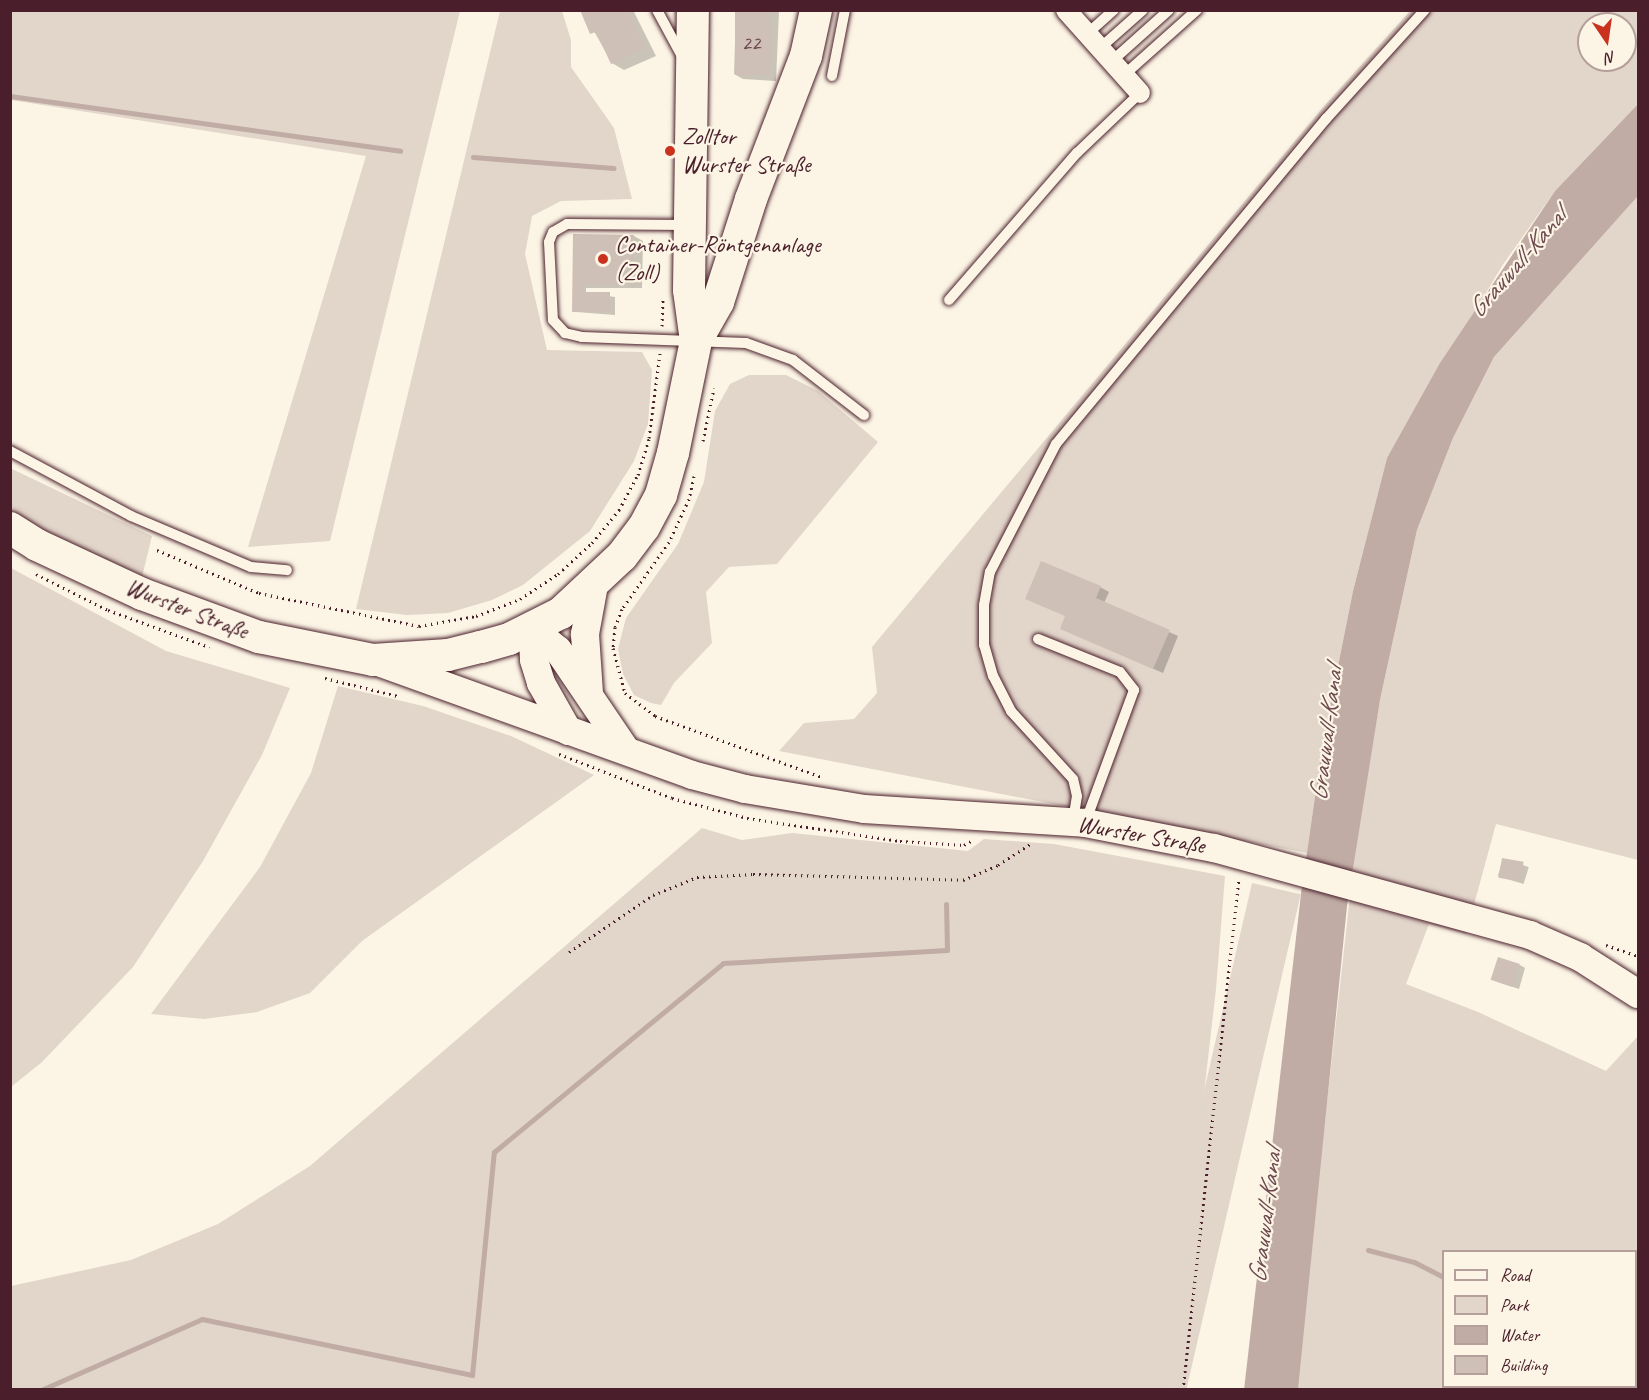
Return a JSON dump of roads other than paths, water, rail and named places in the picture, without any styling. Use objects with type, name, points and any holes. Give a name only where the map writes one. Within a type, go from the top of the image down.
[{"type":"main road","points":[[693,10],[692,225],[689,290],[696,341]]},
{"type":"main road","points":[[696,341],[718,302],[751,199],[806,56],[816,10]]},
{"type":"main road","name":"Wurster Straße","points":[[373,660],[448,655],[532,629],[561,613],[594,585],[622,556],[661,495],[696,341]]},
{"type":"main road","name":"Wurster Straße","points":[[10,528],[37,545],[142,594],[259,637],[373,660],[692,775],[790,798],[947,817],[1079,823],[1166,837],[1386,894],[1530,935],[1580,957],[1638,994]]},
{"type":"main road","points":[[589,695],[585,634],[594,585]]},
{"type":"main road","points":[[532,629],[558,650],[625,749]]},
{"type":"main road","points":[[532,629],[534,660],[541,683],[568,731]]},
{"type":"street","points":[[1093,37],[1140,93]]},
{"type":"lane","points":[[657,10],[694,76]]},
{"type":"lane","points":[[832,76],[845,10]]},
{"type":"lane","points":[[1093,37],[1114,10]]},
{"type":"lane","points":[[1093,37],[1143,10]]},
{"type":"lane","points":[[1093,37],[1169,10]]},
{"type":"lane","points":[[1093,37],[1197,10]]},
{"type":"lane","points":[[1079,823],[1073,779],[1011,711],[993,676],[984,645],[984,605],[990,572],[1056,444],[1326,119],[1425,10]]},
{"type":"lane","points":[[949,300],[1077,153],[1140,93]]},
{"type":"lane","points":[[692,225],[567,224],[552,232],[549,242],[553,320],[565,333],[746,343],[793,360],[864,415]]},
{"type":"lane","points":[[10,451],[131,516],[251,567],[286,570]]},
{"type":"lane","points":[[1038,639],[1120,672],[1134,690],[1079,823]]},
{"type":"water","name":"Grauwall-Kanal","points":[[1638,104],[1638,196],[1494,357],[1453,438],[1417,530],[1380,700],[1347,906],[1298,1389],[1244,1390],[1301,894],[1323,741],[1353,591],[1387,458],[1440,363],[1555,191]]},
{"type":"waterway","points":[[10,96],[400,151]]},
{"type":"waterway","points":[[473,157],[614,168]]},
{"type":"waterway","points":[[41,1390],[202,1319],[472,1375],[494,1152],[723,963],[947,950],[946,904]]},
{"type":"waterway","points":[[1368,1250],[1414,1262],[1442,1276]]},
{"type":"place","name":"Zolltor Wurster Straße","points":[[670,151]]},
{"type":"place","name":"Container-Röntgenanlage (Zoll)","points":[[603,259]]}]
